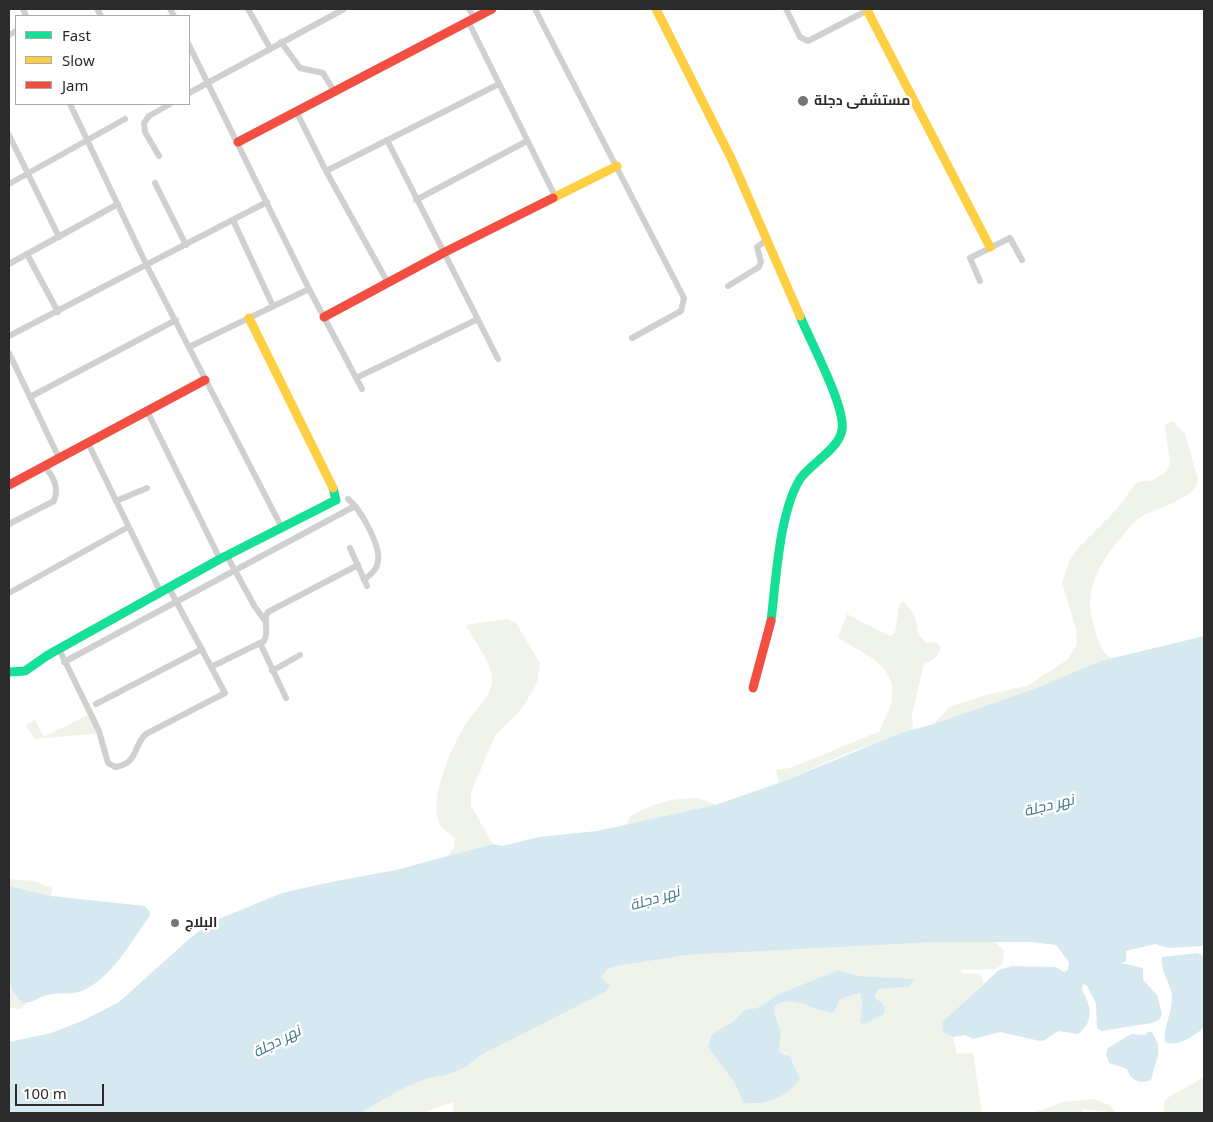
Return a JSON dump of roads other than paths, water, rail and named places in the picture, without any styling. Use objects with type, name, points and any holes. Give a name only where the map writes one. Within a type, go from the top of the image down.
[{"type":"street","points":[[248,9],[270,48]]},
{"type":"street","points":[[190,92],[344,9]]},
{"type":"street","points":[[469,9],[472,21],[499,84],[556,198]]},
{"type":"street","points":[[238,142],[492,9]]},
{"type":"street","points":[[535,9],[684,298],[681,310],[632,338]]},
{"type":"street","points":[[656,9],[732,160],[841,412],[842,430],[839,438],[800,479],[790,506],[784,525],[772,618],[753,688]]},
{"type":"street","points":[[786,9],[800,37],[808,40],[868,10],[990,247]]},
{"type":"street","points":[[281,42],[298,66],[324,73],[334,91]]},
{"type":"street","points":[[190,47],[268,202],[309,289],[362,390]]},
{"type":"street","points":[[326,171],[499,84]]},
{"type":"street","points":[[71,105],[147,266],[282,528]]},
{"type":"street","points":[[159,156],[144,127],[144,123],[150,116],[168,105]]},
{"type":"street","points":[[296,111],[326,171],[388,284]]},
{"type":"street","points":[[9,184],[124,119]]},
{"type":"street","points":[[9,134],[59,237]]},
{"type":"street","points":[[387,140],[498,359]]},
{"type":"street","points":[[416,200],[527,141]]},
{"type":"street","points":[[324,317],[445,252],[617,166]]},
{"type":"street","points":[[155,183],[186,245]]},
{"type":"street","points":[[9,336],[268,202]]},
{"type":"street","points":[[9,264],[118,204]]},
{"type":"street","points":[[233,220],[273,306]]},
{"type":"street","points":[[980,281],[970,258],[990,247],[1010,238],[1022,260]]},
{"type":"street","points":[[728,286],[759,267],[761,262],[757,247],[767,240]]},
{"type":"street","points":[[27,254],[58,312]]},
{"type":"street","points":[[189,347],[309,289]]},
{"type":"street","points":[[9,672],[17,673],[24,671],[59,649],[169,588],[335,501],[337,496],[249,318]]},
{"type":"street","points":[[356,378],[478,319]]},
{"type":"street","points":[[30,397],[176,320]]},
{"type":"street","points":[[9,353],[59,458]]},
{"type":"street","points":[[9,485],[205,380]]},
{"type":"street","points":[[147,412],[224,558],[235,570],[266,622]]},
{"type":"street","points":[[88,443],[161,593]]},
{"type":"street","points":[[9,524],[54,501],[57,493],[54,477],[44,467]]},
{"type":"street","points":[[116,501],[147,488]]},
{"type":"street","points":[[348,499],[355,506],[378,551],[377,567],[366,583],[350,548]]},
{"type":"street","points":[[64,662],[355,506]]},
{"type":"street","points":[[9,593],[128,527]]},
{"type":"street","points":[[211,667],[260,643],[266,637],[268,612],[358,565]]},
{"type":"street","points":[[59,649],[99,731],[108,764],[115,767],[131,760],[146,734],[225,693],[169,588]]},
{"type":"street","points":[[260,643],[286,698]]},
{"type":"street","points":[[96,704],[202,649]]},
{"type":"street","points":[[272,671],[300,654]]},
{"type":"water","name":"نهر دجلة","points":[[1204,636],[1204,946],[1168,948],[1155,944],[1126,951],[1126,961],[1121,963],[1143,968],[1143,980],[1157,995],[1162,1014],[1159,1020],[1152,1023],[1101,1031],[1097,1028],[1096,1003],[1087,986],[1083,984],[1082,990],[1088,1002],[1090,1013],[1087,1024],[1078,1034],[1058,1031],[1045,1040],[1040,1041],[1000,1032],[973,1039],[965,1035],[953,1037],[943,1032],[942,1022],[999,970],[1012,966],[1056,967],[1064,972],[1068,970],[1069,962],[1056,945],[1032,942],[939,942],[687,955],[617,966],[606,970],[602,978],[610,986],[607,991],[483,1054],[464,1068],[447,1075],[428,1078],[402,1089],[360,1113],[9,1113],[9,1042],[51,1033],[82,1021],[119,1002],[189,939],[211,922],[282,893],[396,870],[493,844],[502,846],[539,837],[597,831],[715,805],[779,783],[901,733],[934,724],[1039,687],[1101,661]]},
{"type":"water","points":[[9,886],[51,896],[145,906],[150,912],[149,917],[120,959],[93,985],[82,991],[51,994],[22,1003],[12,991],[9,977]]},
{"type":"water","points":[[1198,953],[1204,956],[1204,1028],[1180,1042],[1165,1042],[1172,998],[1163,970],[1162,957]]},
{"type":"water","points":[[838,970],[859,976],[916,979],[908,987],[878,989],[875,995],[885,1008],[884,1014],[864,1024],[860,1022],[862,1004],[860,993],[840,999],[834,1012],[830,1013],[794,1002],[780,1003],[774,1007],[781,1032],[779,1051],[790,1057],[800,1079],[789,1091],[775,1099],[759,1103],[743,1102],[734,1082],[708,1047],[712,1034],[734,1021],[744,1010],[757,1008],[779,994]]},
{"type":"water","points":[[1148,1032],[1152,1032],[1158,1044],[1158,1055],[1151,1080],[1139,1082],[1133,1079],[1127,1069],[1109,1063],[1106,1054],[1108,1048],[1131,1034],[1145,1035]]},
{"type":"place","name":"مستشفى دجلة","points":[[803,101]]},
{"type":"place","name":"البلاج","points":[[175,923]]}]
